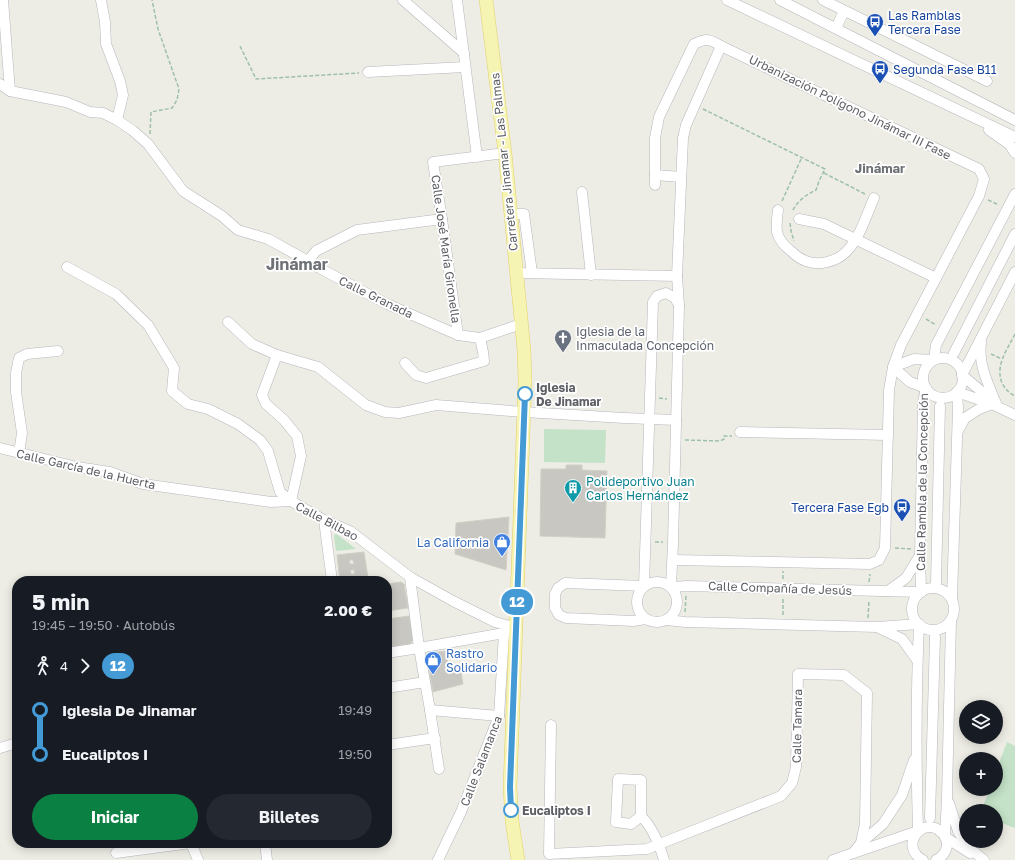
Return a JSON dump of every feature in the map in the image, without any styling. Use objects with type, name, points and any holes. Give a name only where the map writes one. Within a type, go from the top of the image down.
[{"type":"main road","name":"Carretera Jinamar - Las Palmas","points":[[486,0],[505,153],[525,372],[510,787],[512,822],[518,860]]},
{"type":"main road","points":[[490,38],[492,0]]},
{"type":"street","points":[[3,0],[10,91]]},
{"type":"street","points":[[101,0],[105,22],[106,44],[120,81],[123,95],[117,120]]},
{"type":"street","points":[[403,0],[464,53]]},
{"type":"street","points":[[457,0],[477,157],[505,153]]},
{"type":"street","points":[[727,0],[1015,137]]},
{"type":"street","points":[[780,0],[1015,120]]},
{"type":"street","points":[[823,0],[987,81]]},
{"type":"street","points":[[836,28],[844,11]]},
{"type":"street","name":"Urbanización Polígono Jinámar III Fase","points":[[681,176],[655,180],[655,138],[659,117],[694,44],[702,40],[711,40],[978,169],[984,179],[979,196]]},
{"type":"street","points":[[671,587],[673,560],[679,306],[677,276],[683,138],[686,125],[721,46]]},
{"type":"street","points":[[368,72],[465,67]]},
{"type":"street","name":"Calle Granada","points":[[0,84],[10,91],[66,102],[90,112],[103,113],[117,120],[132,130],[148,144],[183,190],[222,216],[238,230],[268,239],[387,304],[458,335],[480,338],[521,324]]},
{"type":"street","points":[[960,111],[1010,144],[1015,153]]},
{"type":"street","name":"Calle José María Gironella","points":[[458,335],[433,162],[477,157]]},
{"type":"street","points":[[582,192],[591,275]]},
{"type":"street","points":[[893,368],[914,359],[934,360],[942,359],[949,360],[960,368],[962,375],[962,381],[957,392],[944,398],[936,397],[926,388],[923,382],[923,375],[925,369],[934,360],[936,346],[1015,194]]},
{"type":"street","points":[[673,560],[870,564],[880,560],[885,548],[889,390],[893,368],[901,345],[979,196]]},
{"type":"street","points":[[778,210],[776,221],[777,232],[784,245],[806,262],[817,264],[833,260],[845,253],[856,239],[874,198]]},
{"type":"street","points":[[510,214],[524,214],[532,273]]},
{"type":"street","points":[[794,216],[824,224],[936,278]]},
{"type":"street","points":[[308,261],[316,251],[357,230],[442,219]]},
{"type":"street","points":[[954,354],[1015,234]]},
{"type":"street","name":"Calle Bilbao","points":[[68,267],[116,294],[148,325],[174,368],[172,391],[188,404],[208,409],[238,424],[260,440],[268,451],[280,492],[290,501],[324,520],[350,531],[410,578],[495,622],[516,628]]},
{"type":"street","points":[[962,375],[1015,272]]},
{"type":"street","points":[[516,273],[677,276]]},
{"type":"street","points":[[644,586],[653,302],[657,296],[666,293],[677,276]]},
{"type":"street","points":[[666,293],[675,298],[679,306]]},
{"type":"street","points":[[228,322],[252,344],[277,355],[318,367],[366,405],[384,412],[398,413],[436,405],[524,412],[676,420]]},
{"type":"street","points":[[982,337],[980,349],[983,370],[997,406]]},
{"type":"street","points":[[405,363],[416,375],[426,378],[484,361],[480,338]]},
{"type":"street","points":[[901,345],[914,359]]},
{"type":"street","points":[[19,453],[22,433],[16,392],[16,373],[19,358],[27,354],[58,351]]},
{"type":"street","points":[[277,355],[262,394],[266,404],[284,420],[297,436],[302,456],[290,501]]},
{"type":"street","name":"Calle Rambla de la Concepción","points":[[893,368],[910,382],[926,388],[923,402],[920,555],[921,592]]},
{"type":"street","points":[[962,375],[997,406]]},
{"type":"street","name":"Calle Rambla de la Concepción","points":[[889,390],[896,385],[904,382],[910,382]]},
{"type":"street","points":[[957,392],[997,406],[1015,415]]},
{"type":"street","points":[[952,599],[946,592],[938,588],[929,588],[921,592],[915,599],[912,608],[914,617],[919,624],[932,630],[946,626],[954,613],[952,599],[958,408],[957,392]]},
{"type":"street","points":[[936,583],[940,406]]},
{"type":"street","points":[[957,433],[965,418],[979,408],[997,406]]},
{"type":"street","points":[[740,432],[888,435]]},
{"type":"street","name":"Calle García de la Huerta","points":[[0,448],[77,467],[110,472],[142,484],[271,502],[290,501]]},
{"type":"street","points":[[324,520],[331,576]]},
{"type":"street","points":[[888,591],[906,578],[920,555]]},
{"type":"street","points":[[410,578],[419,648],[439,769]]},
{"type":"street","points":[[646,619],[640,612],[637,603],[638,593],[644,586],[653,582],[663,582],[671,587],[676,595],[677,604],[674,613],[667,620]]},
{"type":"street","points":[[644,586],[565,583],[558,588],[555,594],[555,608],[559,615],[566,618],[633,621],[646,619],[660,622],[667,620],[685,622],[877,627],[919,624]]},
{"type":"street","name":"Calle Compañía de Jesús","points":[[671,587],[687,586],[921,592]]},
{"type":"street","points":[[940,860],[947,846],[945,837],[951,620]]},
{"type":"street","points":[[919,624],[916,752],[918,831],[912,844],[915,853],[922,860]]},
{"type":"street","points":[[877,627],[902,639],[917,660]]},
{"type":"street","points":[[392,652],[504,632],[516,628]]},
{"type":"street","name":"Calle Salamanca","points":[[438,860],[461,812],[499,716],[504,632]]},
{"type":"street","points":[[930,818],[935,637]]},
{"type":"street","name":"Calle Tamara","points":[[551,725],[549,854],[647,849],[781,796],[792,783],[796,767],[798,674],[844,675],[867,692],[865,824],[861,842]]},
{"type":"street","points":[[392,687],[425,682]]},
{"type":"street","points":[[430,710],[499,716]]},
{"type":"street","points":[[392,744],[435,738]]},
{"type":"street","points":[[0,748],[12,744]]},
{"type":"street","points":[[853,853],[861,842],[883,824],[902,795],[916,752]]},
{"type":"street","points":[[641,816],[631,824],[616,822],[618,779],[641,780],[641,816],[648,823],[659,844],[664,860]]},
{"type":"street","points":[[947,797],[958,831],[968,847],[984,860]]},
{"type":"street","points":[[833,860],[923,828],[933,827],[942,832],[945,837],[980,860]]},
{"type":"street","points":[[116,853],[154,848]]},
{"type":"street","points":[[193,848],[198,860]]},
{"type":"street","points":[[265,848],[267,860]]},
{"type":"street","points":[[915,860],[922,860]]},
{"type":"path","points":[[148,144],[150,133],[150,112],[172,108],[177,100],[179,89],[158,29],[152,0]]},
{"type":"path","points":[[240,46],[256,79],[368,72]]},
{"type":"path","points":[[695,105],[825,169],[816,190],[805,196],[795,206],[791,231],[797,256]]},
{"type":"path","points":[[778,210],[802,157]]},
{"type":"path","points":[[823,173],[874,198]]},
{"type":"path","points":[[979,196],[1007,209]]},
{"type":"path","points":[[1015,334],[999,369],[1000,378],[1004,387],[1010,394],[1015,396]]},
{"type":"path","points":[[650,398],[677,399]]},
{"type":"path","points":[[676,440],[720,441],[724,439],[724,436],[732,436],[740,432]]},
{"type":"path","points":[[646,542],[673,543]]},
{"type":"green space","points":[[544,429],[606,430],[605,463],[544,462]]},
{"type":"green space","points":[[335,534],[338,535],[356,549],[336,551]]},
{"type":"green space","points":[[1007,742],[1015,746],[1015,828],[1003,824],[1003,804],[984,804],[987,796],[1003,796],[1003,753]]},
{"type":"building","name":"Polideportivo Juan Carlos Hernández","points":[[566,465],[582,465],[582,470],[607,471],[605,538],[540,536],[541,469],[566,469]]},
{"type":"building","points":[[509,517],[506,570],[455,554],[456,523]]},
{"type":"building","points":[[364,552],[368,576],[339,576],[337,555]],"holes":[[[349,560],[353,560],[354,564],[350,564]],[[350,570],[354,570],[355,574],[351,574]]]},
{"type":"building","points":[[401,582],[404,584],[408,608],[392,610],[392,583]]},
{"type":"building","points":[[409,616],[413,640],[410,644],[392,646],[392,618]]},
{"type":"building","points":[[446,651],[448,668],[460,667],[463,684],[433,692],[427,656],[430,653]]},
{"type":"bus line","name":"12","points":[[511,810],[510,787],[525,394]]},
{"type":"place","name":"Las Ramblas Tercera Fase","points":[[875,37]]},
{"type":"place","name":"Segunda Fase B11","points":[[880,84]]},
{"type":"place","name":"Iglesia de la Inmaculada Concepción","points":[[563,353]]},
{"type":"place","name":"Iglesia De Jinamar","points":[[525,394]]},
{"type":"place","name":"Polideportivo Juan Carlos Hernández","points":[[573,503]]},
{"type":"place","name":"Tercera Fase Egb","points":[[902,522]]},
{"type":"place","name":"La California","points":[[502,557]]},
{"type":"place","name":"Rastro Solidario","points":[[433,675]]},
{"type":"place","name":"Eucaliptos I","points":[[511,810]]},
{"type":"district","name":"Jinámar","points":[[880,168]]},
{"type":"district","name":"Jinámar","points":[[297,264]]}]
